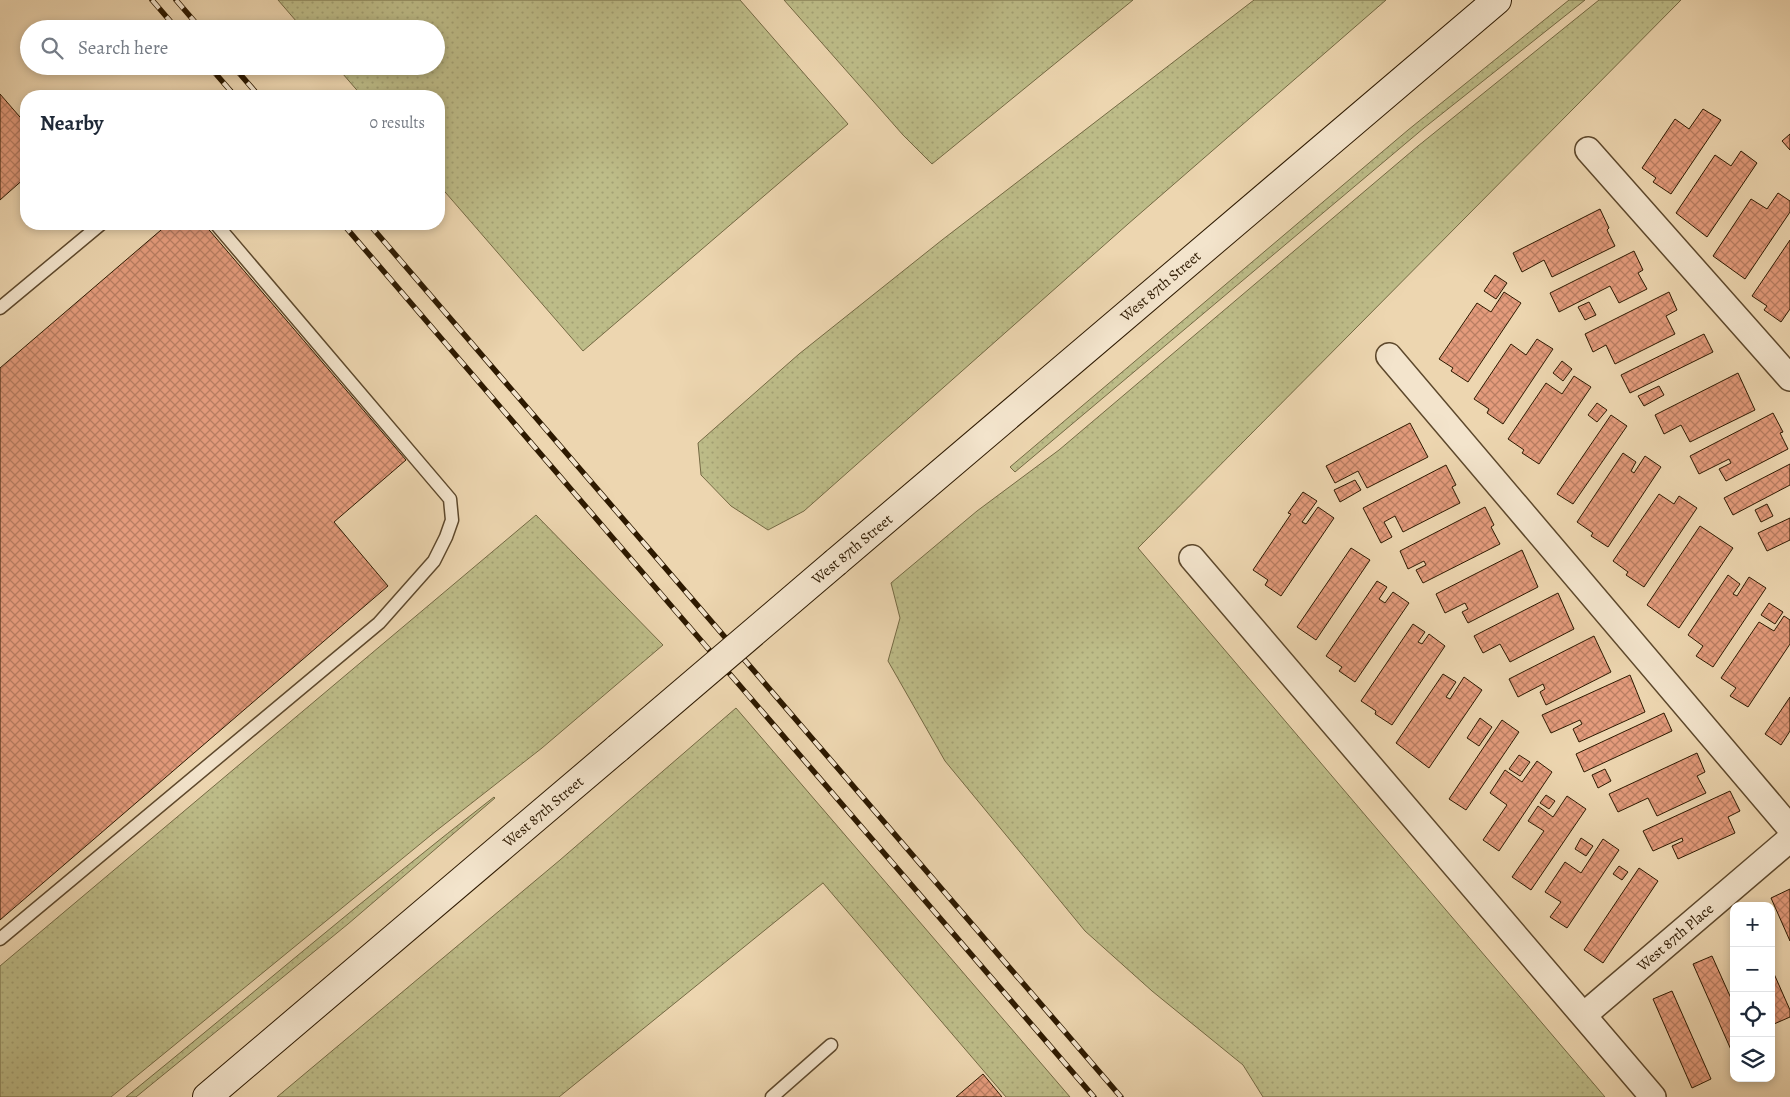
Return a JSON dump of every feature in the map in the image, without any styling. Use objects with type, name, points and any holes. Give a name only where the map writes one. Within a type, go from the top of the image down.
[{"type":"main road","name":"West 87th Street","points":[[207,1097],[1497,0]]},
{"type":"street","points":[[1588,150],[1790,378]]},
{"type":"street","points":[[1389,356],[1790,828]]},
{"type":"street","points":[[1192,558],[1653,1097]]},
{"type":"street","name":"West 87th Place","points":[[1584,1015],[1790,839]]},
{"type":"lane","points":[[0,308],[94,230]]},
{"type":"lane","points":[[0,939],[379,623],[434,561],[452,520],[450,499],[221,230]]},
{"type":"lane","points":[[772,1097],[831,1045]]},
{"type":"shaded area","points":[[278,0],[740,0],[848,124],[583,351],[445,192],[445,90],[357,90],[344,75],[445,75],[445,20],[295,20]]},
{"type":"shaded area","points":[[784,0],[1133,0],[932,164],[903,135]]},
{"type":"shaded area","points":[[1254,0],[1386,0],[1128,224],[804,511],[768,530],[731,506],[701,475],[698,443],[799,354],[942,240]]},
{"type":"shaded area","points":[[1569,0],[1585,0],[1424,128],[1015,472],[1010,467],[1408,130]]},
{"type":"shaded area","points":[[1599,0],[1681,0],[1138,548],[1605,1097],[1263,1097],[1243,1065],[1152,991],[1085,931],[945,761],[888,661],[900,618],[891,583],[977,511],[1059,450],[1418,146]]},
{"type":"shaded area","points":[[536,515],[663,645],[542,748],[436,831],[111,1097],[0,1097],[0,966]]},
{"type":"shaded area","points":[[736,708],[1070,1097],[1006,1097],[823,883],[559,1097],[277,1097],[560,860]]},
{"type":"shaded area","points":[[494,797],[348,924],[136,1097],[126,1097],[355,908]]},
{"type":"building","points":[[0,94],[20,117],[20,182],[0,200]]},
{"type":"building","points":[[1703,109],[1721,120],[1671,194],[1653,182],[1656,178],[1642,168],[1675,119],[1689,129]]},
{"type":"building","points":[[1790,134],[1790,150],[1782,141]]},
{"type":"building","points":[[1741,151],[1757,163],[1707,237],[1676,213],[1715,155],[1731,166]]},
{"type":"building","points":[[1778,193],[1790,201],[1790,212],[1745,279],[1713,256],[1751,199],[1767,209]]},
{"type":"building","points":[[1600,209],[1615,246],[1552,277],[1544,260],[1522,272],[1513,253]]},
{"type":"building","points":[[161,230],[209,230],[406,460],[334,522],[388,586],[0,920],[0,368]]},
{"type":"building","points":[[1790,240],[1790,309],[1781,322],[1764,310],[1767,306],[1752,296]]},
{"type":"building","points":[[1634,251],[1643,270],[1638,273],[1647,289],[1619,303],[1610,286],[1559,312],[1550,293]]},
{"type":"building","points":[[1495,275],[1507,283],[1496,299],[1484,291]]},
{"type":"building","points":[[1504,292],[1521,303],[1468,382],[1451,371],[1453,368],[1439,359],[1477,303],[1491,312]]},
{"type":"building","points":[[1669,292],[1677,310],[1666,316],[1675,334],[1615,364],[1606,345],[1593,352],[1585,334]]},
{"type":"building","points":[[1589,302],[1596,315],[1585,320],[1578,307]]},
{"type":"building","points":[[1704,334],[1713,352],[1630,393],[1621,375]]},
{"type":"building","points":[[1537,339],[1553,349],[1503,424],[1487,413],[1489,409],[1474,399],[1511,344],[1526,355]]},
{"type":"building","points":[[1562,361],[1572,369],[1563,381],[1553,373]]},
{"type":"building","points":[[1738,373],[1755,410],[1690,442],[1681,425],[1664,434],[1655,415]]},
{"type":"building","points":[[1574,376],[1591,387],[1539,464],[1522,453],[1524,450],[1508,439],[1546,383],[1562,394]]},
{"type":"building","points":[[1659,386],[1664,395],[1644,406],[1638,396]]},
{"type":"building","points":[[1597,403],[1607,410],[1597,422],[1588,415]]},
{"type":"building","points":[[1773,413],[1783,432],[1780,433],[1788,449],[1726,481],[1719,469],[1731,463],[1729,459],[1699,474],[1690,456]]},
{"type":"building","points":[[1611,415],[1627,426],[1573,504],[1557,494]]},
{"type":"building","points":[[1410,423],[1428,457],[1367,488],[1358,471],[1335,483],[1326,466]]},
{"type":"building","points":[[1623,453],[1636,462],[1631,471],[1634,473],[1645,456],[1661,467],[1608,547],[1591,536],[1593,533],[1577,522]]},
{"type":"building","points":[[1790,464],[1790,485],[1733,515],[1724,498]]},
{"type":"building","points":[[1446,465],[1456,485],[1452,487],[1460,503],[1403,532],[1395,516],[1384,522],[1392,537],[1381,543],[1363,508]]},
{"type":"building","points":[[1355,480],[1361,490],[1340,502],[1334,490]]},
{"type":"building","points":[[1303,492],[1317,501],[1302,522],[1306,524],[1318,507],[1334,518],[1281,596],[1265,585],[1268,580],[1253,570],[1291,514],[1288,513]]},
{"type":"building","points":[[1659,494],[1674,504],[1679,496],[1697,508],[1644,587],[1626,575],[1628,572],[1613,561]]},
{"type":"building","points":[[1767,504],[1773,516],[1761,522],[1755,510]]},
{"type":"building","points":[[1485,507],[1494,525],[1491,527],[1500,544],[1423,583],[1416,570],[1426,565],[1424,561],[1408,569],[1400,551]]},
{"type":"building","points":[[1790,518],[1790,540],[1767,551],[1758,533]]},
{"type":"building","points":[[1700,526],[1733,548],[1679,628],[1647,605]]},
{"type":"building","points":[[1351,548],[1370,560],[1316,640],[1297,627]]},
{"type":"building","points":[[1522,550],[1538,587],[1468,623],[1462,612],[1468,609],[1465,603],[1445,613],[1436,594]]},
{"type":"building","points":[[1728,575],[1740,584],[1733,594],[1737,596],[1749,577],[1766,588],[1713,667],[1696,656],[1703,646],[1688,635]]},
{"type":"building","points":[[1377,581],[1387,587],[1379,599],[1385,603],[1393,592],[1409,603],[1355,682],[1339,671],[1342,667],[1326,656]]},
{"type":"building","points":[[1558,593],[1574,629],[1510,662],[1500,644],[1483,653],[1474,636]]},
{"type":"building","points":[[1769,603],[1783,612],[1775,624],[1761,615]]},
{"type":"building","points":[[1784,616],[1790,620],[1790,644],[1748,707],[1730,696],[1736,688],[1721,678],[1759,622],[1774,631]]},
{"type":"building","points":[[1413,624],[1425,632],[1418,642],[1422,644],[1429,634],[1445,646],[1392,725],[1375,714],[1376,711],[1361,701]]},
{"type":"building","points":[[1594,636],[1611,672],[1546,705],[1540,692],[1545,689],[1543,684],[1518,697],[1509,679]]},
{"type":"building","points":[[1443,674],[1456,682],[1446,697],[1450,699],[1464,677],[1482,690],[1429,768],[1396,743]]},
{"type":"building","points":[[1630,675],[1645,712],[1579,742],[1573,729],[1582,724],[1580,720],[1551,733],[1542,715]]},
{"type":"building","points":[[1790,697],[1790,731],[1781,745],[1765,734]]},
{"type":"building","points":[[1664,713],[1672,731],[1584,772],[1576,754]]},
{"type":"building","points":[[1480,718],[1492,727],[1479,746],[1467,738]]},
{"type":"building","points":[[1502,720],[1519,732],[1466,810],[1449,799]]},
{"type":"building","points":[[1697,753],[1705,772],[1697,776],[1706,793],[1657,816],[1648,798],[1618,812],[1609,794]]},
{"type":"building","points":[[1519,755],[1530,762],[1520,776],[1509,769]]},
{"type":"building","points":[[1537,761],[1552,772],[1499,851],[1483,840],[1507,805],[1490,793],[1505,770],[1522,782]]},
{"type":"building","points":[[1605,769],[1611,781],[1598,788],[1592,775]]},
{"type":"building","points":[[1730,791],[1740,811],[1728,817],[1735,833],[1678,859],[1672,846],[1683,841],[1682,838],[1653,851],[1643,831]]},
{"type":"building","points":[[1546,795],[1555,801],[1549,809],[1540,803]]},
{"type":"building","points":[[1567,796],[1586,809],[1531,890],[1512,877],[1544,831],[1528,821],[1538,806],[1553,817]]},
{"type":"building","points":[[1581,838],[1593,846],[1586,856],[1575,849]]},
{"type":"building","points":[[1603,839],[1619,850],[1567,928],[1550,917],[1561,902],[1545,892],[1565,862],[1581,873]]},
{"type":"building","points":[[1619,866],[1628,872],[1622,880],[1613,874]]},
{"type":"building","points":[[1639,868],[1658,881],[1603,963],[1584,950]]},
{"type":"building","points":[[1790,889],[1790,941],[1775,907],[1775,902],[1773,902],[1771,898]]},
{"type":"building","points":[[1712,956],[1730,996],[1730,1047],[1693,964]]},
{"type":"building","points":[[1775,976],[1790,1010],[1790,1017],[1775,1024]]},
{"type":"building","points":[[1672,991],[1711,1079],[1692,1088],[1653,999]]},
{"type":"building","points":[[983,1074],[1002,1097],[956,1097]]},
{"type":"railway","points":[[152,0],[169,20]]},
{"type":"railway","points":[[176,0],[193,20]]},
{"type":"railway","points":[[217,75],[230,90]]},
{"type":"railway","points":[[241,75],[254,90]]},
{"type":"railway","points":[[348,230],[1094,1097]]},
{"type":"railway","points":[[374,230],[1121,1097]]}]
